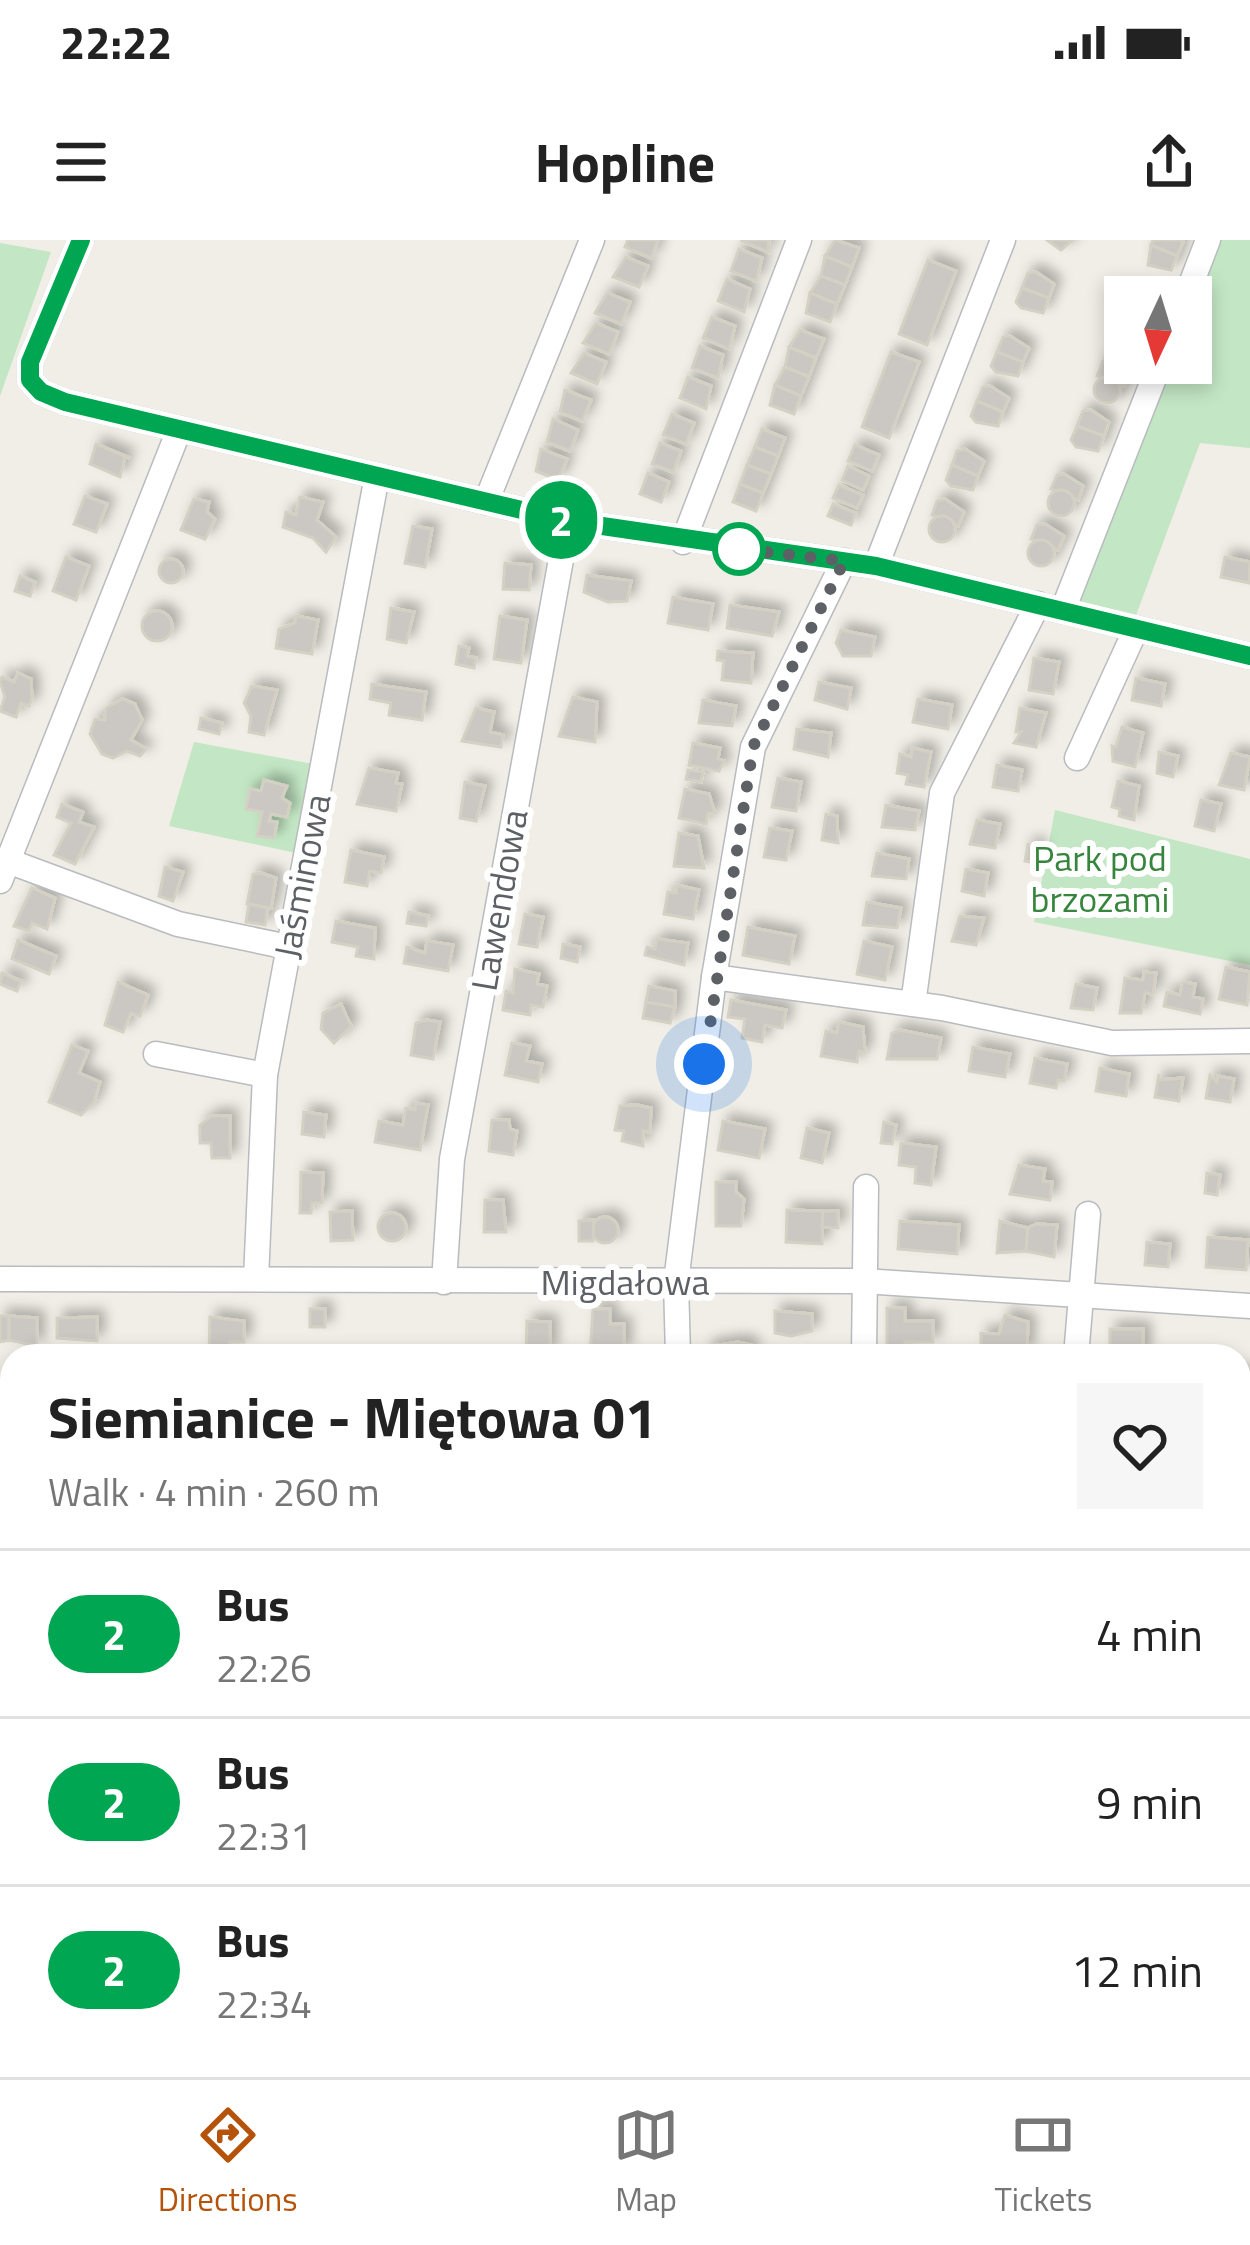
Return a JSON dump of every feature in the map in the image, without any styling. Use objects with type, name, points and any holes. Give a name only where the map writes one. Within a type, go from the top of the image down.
[{"type":"street","points":[[81,240],[30,362],[30,380],[41,392],[65,402],[568,521],[683,542],[876,566],[1250,656]]},
{"type":"street","points":[[486,502],[592,240]]},
{"type":"street","points":[[683,542],[799,240]]},
{"type":"street","points":[[876,566],[1004,240]]},
{"type":"street","points":[[1194,276],[1208,240]]},
{"type":"street","points":[[913,1004],[942,794],[1051,607],[1151,384]]},
{"type":"street","points":[[179,430],[4,871],[178,924],[288,947]]},
{"type":"street","name":"Jaśminowa","points":[[256,1280],[265,1075],[377,476]]},
{"type":"street","name":"Lawendowa","points":[[444,1282],[452,1159],[568,521]]},
{"type":"street","points":[[678,1344],[676,1282],[714,977],[753,747],[844,561]]},
{"type":"street","points":[[1077,758],[1136,629]]},
{"type":"street","points":[[714,977],[913,1004],[1112,1043],[1250,1041]]},
{"type":"street","points":[[156,1054],[265,1075]]},
{"type":"street","points":[[864,1344],[866,1186]]},
{"type":"street","points":[[1077,1344],[1088,1214]]},
{"type":"street","name":"Migdałowa","points":[[0,1279],[865,1281],[1250,1306]]},
{"type":"green space","points":[[1209,240],[1250,240],[1250,448],[1200,443],[1135,618],[1067,602],[1153,384],[1212,384],[1212,276],[1198,276]]},
{"type":"green space","points":[[0,243],[51,252],[0,396]]},
{"type":"green space","points":[[194,742],[319,765],[301,854],[169,826]]},
{"type":"green space","name":"Park pod brzozami","points":[[1055,810],[1250,859],[1250,965],[1034,922]]},
{"type":"building","points":[[628,240],[658,240],[651,258],[625,247]]},
{"type":"building","points":[[743,240],[769,240],[768,252],[742,241]]},
{"type":"building","points":[[835,240],[859,248],[852,267],[825,256]]},
{"type":"building","points":[[1047,240],[1073,240],[1061,250]]},
{"type":"building","points":[[1153,240],[1183,242],[1177,256],[1151,245]]},
{"type":"building","points":[[1151,245],[1177,256],[1171,270],[1148,265]]},
{"type":"building","points":[[739,249],[762,258],[756,281],[731,271]]},
{"type":"building","points":[[825,256],[852,267],[845,285],[821,276]]},
{"type":"building","points":[[626,257],[648,266],[639,287],[613,277]]},
{"type":"building","points":[[928,260],[956,271],[927,345],[899,334]]},
{"type":"building","points":[[1036,272],[1054,284],[1049,298],[1022,288],[1028,273]]},
{"type":"building","points":[[821,276],[845,285],[837,304],[810,293]]},
{"type":"building","points":[[727,279],[750,289],[744,312],[718,301]]},
{"type":"building","points":[[1022,288],[1049,298],[1043,313],[1021,308],[1016,302]]},
{"type":"building","points":[[607,293],[630,302],[621,324],[595,313]]},
{"type":"building","points":[[810,293],[837,304],[830,322],[806,313]]},
{"type":"building","points":[[712,317],[735,326],[729,349],[703,338]]},
{"type":"building","points":[[596,323],[618,332],[609,354],[583,343]]},
{"type":"building","points":[[800,330],[824,339],[816,358],[789,347]]},
{"type":"building","points":[[1010,336],[1029,348],[1023,362],[997,352],[1003,337]]},
{"type":"building","points":[[700,346],[723,355],[718,378],[692,368]]},
{"type":"building","points":[[789,347],[816,358],[809,377],[785,367]]},
{"type":"building","points":[[891,352],[919,362],[889,438],[862,427]]},
{"type":"building","points":[[997,352],[1023,362],[1018,376],[996,372],[991,366]]},
{"type":"building","points":[[584,353],[606,362],[597,384],[571,373]]},
{"type":"building","points":[[785,367],[809,377],[801,396],[775,385]]},
{"type":"building","points":[[688,377],[711,386],[706,409],[680,398]]},
{"type":"building","points":[[1102,378],[1104,384],[1119,385],[1119,395],[1112,402],[1102,402],[1095,395],[1095,385]]},
{"type":"building","points":[[775,385],[801,396],[794,414],[770,405]]},
{"type":"building","points":[[990,386],[1009,398],[1003,412],[977,401],[983,387]]},
{"type":"building","points":[[565,390],[591,400],[582,421],[560,412]]},
{"type":"building","points":[[977,401],[1003,412],[998,426],[976,422],[971,416]]},
{"type":"building","points":[[1091,410],[1109,422],[1104,436],[1077,426],[1083,411]]},
{"type":"building","points":[[672,414],[694,423],[686,444],[663,435]]},
{"type":"building","points":[[553,419],[578,430],[570,451],[547,442]]},
{"type":"building","points":[[1077,426],[1104,436],[1098,451],[1076,447],[1071,440]]},
{"type":"building","points":[[762,429],[785,438],[778,456],[755,447]]},
{"type":"building","points":[[660,443],[681,451],[673,472],[652,464]]},
{"type":"building","points":[[96,444],[130,458],[125,457],[120,477],[90,464]]},
{"type":"building","points":[[855,445],[879,455],[872,471],[848,461]]},
{"type":"building","points":[[755,447],[778,456],[771,474],[747,465]]},
{"type":"building","points":[[541,449],[567,459],[558,480],[536,471]]},
{"type":"building","points":[[965,449],[984,461],[978,476],[952,465],[957,451]]},
{"type":"building","points":[[747,465],[771,474],[763,493],[740,484]]},
{"type":"building","points":[[952,465],[978,476],[973,490],[951,486],[946,480]]},
{"type":"building","points":[[848,466],[869,476],[863,490],[842,480]]},
{"type":"building","points":[[648,473],[669,482],[661,502],[640,494]]},
{"type":"building","points":[[1064,474],[1083,486],[1078,500],[1051,489],[1057,475]]},
{"type":"building","points":[[740,484],[763,493],[756,511],[733,502]]},
{"type":"building","points":[[839,485],[863,495],[857,508],[833,498]]},
{"type":"building","points":[[1061,490],[1074,503],[1061,516],[1048,503]]},
{"type":"building","points":[[85,496],[107,504],[96,532],[74,524]]},
{"type":"building","points":[[300,497],[323,502],[317,520],[336,537],[326,552],[313,538],[283,527],[286,512],[296,515]]},
{"type":"building","points":[[194,499],[209,502],[207,512],[215,519],[205,539],[181,530]]},
{"type":"building","points":[[945,499],[964,512],[958,526],[932,515],[937,501]]},
{"type":"building","points":[[833,504],[856,513],[851,525],[828,516]]},
{"type":"building","points":[[942,516],[955,529],[942,542],[929,529]]},
{"type":"building","points":[[1045,524],[1064,536],[1058,550],[1031,539],[1037,525]]},
{"type":"building","points":[[413,526],[432,529],[425,567],[405,563]]},
{"type":"building","points":[[1041,540],[1054,553],[1041,566],[1028,553]]},
{"type":"building","points":[[66,557],[89,566],[76,600],[53,591]]},
{"type":"building","points":[[1225,557],[1250,562],[1249,583],[1221,577]]},
{"type":"building","points":[[171,559],[180,562],[180,580],[171,583],[162,580],[159,571],[162,562]]},
{"type":"building","points":[[505,563],[531,565],[529,590],[503,589]]},
{"type":"building","points":[[587,575],[631,581],[627,601],[608,602],[584,592]]},
{"type":"building","points":[[20,576],[35,582],[30,596],[15,591]]},
{"type":"building","points":[[673,597],[713,604],[708,630],[668,623]]},
{"type":"building","points":[[730,605],[779,612],[772,636],[727,628]]},
{"type":"building","points":[[391,608],[414,612],[406,643],[387,639]]},
{"type":"building","points":[[157,611],[172,626],[157,641],[142,626]]},
{"type":"building","points":[[296,616],[318,620],[312,654],[276,648],[279,629],[295,623]]},
{"type":"building","points":[[500,616],[527,620],[521,663],[494,659]]},
{"type":"building","points":[[841,630],[875,637],[871,656],[843,656],[836,643]]},
{"type":"building","points":[[459,646],[469,648],[467,656],[476,658],[474,668],[456,664]]},
{"type":"building","points":[[718,651],[753,653],[751,683],[722,680],[724,661],[717,660]]},
{"type":"building","points":[[1034,658],[1059,662],[1053,694],[1029,690]]},
{"type":"building","points":[[18,673],[31,679],[32,698],[29,706],[21,703],[16,717],[0,711],[5,697],[0,682],[2,677],[14,682]]},
{"type":"building","points":[[1136,678],[1165,684],[1161,706],[1132,700]]},
{"type":"building","points":[[819,682],[851,688],[847,709],[815,700]]},
{"type":"building","points":[[372,684],[426,692],[422,720],[389,715],[391,703],[370,699]]},
{"type":"building","points":[[252,686],[277,690],[264,735],[249,732],[251,716],[244,703]]},
{"type":"building","points":[[573,697],[597,702],[595,742],[559,736]]},
{"type":"building","points":[[123,699],[135,704],[142,720],[131,740],[146,749],[140,756],[127,751],[113,758],[102,754],[90,734],[95,719],[105,720],[106,708]]},
{"type":"building","points":[[918,699],[952,705],[948,729],[913,722]]},
{"type":"building","points":[[703,700],[736,706],[732,726],[699,723]]},
{"type":"building","points":[[476,708],[494,712],[490,732],[503,735],[501,747],[462,741]]},
{"type":"building","points":[[1020,708],[1046,713],[1036,747],[1014,743],[1021,732],[1016,732]]},
{"type":"building","points":[[201,718],[222,723],[219,734],[199,729]]},
{"type":"building","points":[[1122,727],[1143,733],[1135,767],[1113,761],[1112,746],[1116,747]]},
{"type":"building","points":[[797,729],[831,733],[828,757],[794,749]]},
{"type":"building","points":[[693,743],[720,748],[718,759],[724,761],[719,771],[689,765]]},
{"type":"building","points":[[912,748],[931,752],[924,787],[906,784],[908,775],[897,773],[900,754],[911,757]]},
{"type":"building","points":[[1159,752],[1178,756],[1173,777],[1157,773]]},
{"type":"building","points":[[1231,753],[1250,757],[1244,790],[1219,785]]},
{"type":"building","points":[[997,765],[1022,770],[1018,791],[993,787]]},
{"type":"building","points":[[369,768],[398,773],[396,783],[402,784],[396,811],[357,804]]},
{"type":"building","points":[[688,770],[703,772],[701,782],[686,779]]},
{"type":"building","points":[[778,778],[801,782],[796,811],[772,807]]},
{"type":"building","points":[[264,780],[287,786],[282,798],[290,803],[287,817],[271,814],[269,821],[277,822],[274,838],[257,836],[262,812],[246,809],[250,789],[261,791]]},
{"type":"building","points":[[1118,781],[1139,786],[1134,820],[1119,816],[1120,809],[1112,807]]},
{"type":"building","points":[[465,782],[485,786],[476,821],[460,818]]},
{"type":"building","points":[[685,789],[709,794],[715,813],[708,813],[706,824],[679,818]]},
{"type":"building","points":[[1201,800],[1221,804],[1214,831],[1195,826]]},
{"type":"building","points":[[62,804],[83,812],[79,822],[94,827],[75,864],[54,855],[71,823],[57,817]]},
{"type":"building","points":[[886,805],[919,811],[915,830],[882,827]]},
{"type":"building","points":[[826,814],[837,816],[838,843],[822,840]]},
{"type":"building","points":[[977,820],[1000,824],[995,848],[970,844]]},
{"type":"building","points":[[770,828],[792,831],[786,860],[764,857]]},
{"type":"building","points":[[679,833],[698,836],[704,868],[674,866]]},
{"type":"building","points":[[1028,844],[1039,846],[1036,863],[1025,861]]},
{"type":"building","points":[[351,850],[384,857],[381,873],[370,871],[367,886],[345,882]]},
{"type":"building","points":[[877,853],[909,859],[906,879],[872,876]]},
{"type":"building","points":[[165,867],[183,872],[173,901],[159,896]]},
{"type":"building","points":[[966,869],[988,873],[984,896],[962,891]]},
{"type":"building","points":[[253,874],[276,878],[271,908],[247,904]]},
{"type":"building","points":[[677,885],[699,890],[693,919],[664,914],[668,892],[676,893]]},
{"type":"building","points":[[32,888],[55,898],[47,929],[32,923],[29,931],[14,926]]},
{"type":"building","points":[[867,902],[901,908],[897,928],[863,925]]},
{"type":"building","points":[[249,904],[268,908],[265,925],[246,922]]},
{"type":"building","points":[[409,912],[428,916],[426,926],[407,923]]},
{"type":"building","points":[[525,914],[543,917],[537,947],[519,944]]},
{"type":"building","points":[[960,916],[984,918],[976,945],[952,941]]},
{"type":"building","points":[[336,921],[375,928],[374,959],[356,956],[358,947],[332,942]]},
{"type":"building","points":[[748,927],[795,936],[789,964],[743,955]]},
{"type":"building","points":[[657,939],[688,943],[684,965],[645,955],[647,947],[655,949]]},
{"type":"building","points":[[18,940],[56,956],[49,974],[12,959]]},
{"type":"building","points":[[427,941],[453,945],[448,971],[404,963],[407,947],[425,953]]},
{"type":"building","points":[[864,941],[892,947],[885,980],[857,974]]},
{"type":"building","points":[[563,944],[580,947],[577,962],[561,958]]},
{"type":"building","points":[[1226,967],[1250,972],[1247,1005],[1219,999]]},
{"type":"building","points":[[515,969],[539,974],[537,984],[547,986],[543,1007],[531,1005],[530,1015],[503,1010],[506,991],[513,993]]},
{"type":"building","points":[[1144,972],[1156,973],[1153,994],[1145,993],[1141,1013],[1120,1013],[1125,978],[1143,980]]},
{"type":"building","points":[[2,973],[21,981],[17,991],[0,984]]},
{"type":"building","points":[[118,982],[148,995],[140,1016],[131,1013],[123,1032],[105,1025]]},
{"type":"building","points":[[1183,982],[1195,984],[1193,997],[1203,999],[1200,1014],[1164,1006],[1167,992],[1180,995]]},
{"type":"building","points":[[1076,984],[1097,988],[1093,1010],[1071,1008]]},
{"type":"building","points":[[649,986],[675,991],[675,1007],[646,1002]]},
{"type":"building","points":[[731,1000],[786,1010],[782,1028],[765,1025],[762,1042],[742,1038],[745,1019],[728,1017]]},
{"type":"building","points":[[646,1002],[675,1007],[670,1023],[643,1018]]},
{"type":"building","points":[[341,1004],[351,1026],[334,1043],[321,1029],[323,1013]]},
{"type":"building","points":[[440,1022],[433,1059],[411,1055],[416,1023]]},
{"type":"building","points":[[839,1022],[863,1027],[865,1052],[859,1051],[857,1062],[821,1056],[826,1031],[837,1033]]},
{"type":"building","points":[[900,1030],[941,1038],[937,1059],[887,1059],[892,1033]]},
{"type":"building","points":[[512,1043],[530,1046],[526,1061],[542,1064],[538,1082],[505,1075]]},
{"type":"building","points":[[72,1045],[88,1051],[79,1073],[100,1082],[94,1102],[81,1115],[49,1102]]},
{"type":"building","points":[[973,1047],[1010,1054],[1005,1077],[969,1071]]},
{"type":"building","points":[[1035,1058],[1067,1064],[1064,1081],[1058,1080],[1056,1088],[1030,1083]]},
{"type":"building","points":[[1100,1068],[1129,1074],[1126,1096],[1096,1091]]},
{"type":"building","points":[[1159,1074],[1159,1080],[1183,1078],[1179,1101],[1155,1097]]},
{"type":"building","points":[[1210,1075],[1217,1082],[1218,1076],[1234,1079],[1230,1102],[1206,1098]]},
{"type":"building","points":[[416,1103],[428,1105],[420,1150],[375,1142],[379,1121],[403,1125],[406,1108],[415,1110]]},
{"type":"building","points":[[620,1106],[651,1108],[650,1132],[643,1131],[643,1146],[622,1141],[624,1131],[615,1130]]},
{"type":"building","points":[[304,1112],[326,1115],[324,1137],[302,1134]]},
{"type":"building","points":[[212,1116],[230,1116],[230,1158],[212,1158],[211,1143],[200,1143],[200,1125]]},
{"type":"building","points":[[492,1120],[509,1120],[510,1129],[517,1131],[513,1155],[489,1151]]},
{"type":"building","points":[[723,1121],[765,1129],[759,1158],[718,1150]]},
{"type":"building","points":[[884,1122],[896,1125],[892,1144],[881,1143]]},
{"type":"building","points":[[807,1128],[829,1133],[822,1163],[801,1158]]},
{"type":"building","points":[[901,1143],[936,1147],[931,1185],[915,1183],[916,1167],[899,1165]]},
{"type":"building","points":[[1019,1165],[1045,1169],[1043,1181],[1052,1182],[1050,1200],[1010,1194]]},
{"type":"building","points":[[301,1172],[323,1173],[322,1203],[312,1203],[311,1213],[300,1213]]},
{"type":"building","points":[[1207,1173],[1220,1175],[1217,1195],[1205,1193]]},
{"type":"building","points":[[716,1182],[736,1182],[736,1192],[744,1199],[741,1226],[716,1226]]},
{"type":"building","points":[[485,1200],[503,1200],[506,1232],[484,1232]]},
{"type":"building","points":[[787,1210],[823,1211],[822,1244],[786,1242]]},
{"type":"building","points":[[352,1211],[353,1240],[331,1241],[330,1212]]},
{"type":"building","points":[[823,1211],[838,1211],[838,1228],[822,1227]]},
{"type":"building","points":[[392,1213],[402,1217],[406,1227],[402,1237],[392,1241],[382,1237],[378,1227],[382,1217]]},
{"type":"building","points":[[605,1217],[618,1230],[605,1243],[592,1230]]},
{"type":"building","points":[[594,1220],[593,1241],[579,1241],[579,1221]]},
{"type":"building","points":[[900,1221],[959,1225],[957,1254],[898,1249]]},
{"type":"building","points":[[1000,1221],[1028,1228],[1026,1251],[997,1253]]},
{"type":"building","points":[[1057,1225],[1054,1257],[1026,1251],[1028,1228]]},
{"type":"building","points":[[1208,1237],[1248,1240],[1246,1270],[1206,1267]]},
{"type":"building","points":[[1147,1242],[1170,1244],[1168,1267],[1145,1265]]},
{"type":"building","points":[[887,1308],[905,1308],[905,1321],[933,1321],[933,1342],[887,1344]]},
{"type":"building","points":[[310,1309],[325,1309],[325,1327],[310,1327]]},
{"type":"building","points":[[593,1309],[610,1309],[610,1324],[624,1324],[624,1344],[591,1344]]},
{"type":"building","points":[[775,1311],[812,1314],[812,1331],[791,1336],[775,1333]]},
{"type":"building","points":[[1005,1315],[1028,1322],[1027,1344],[981,1344],[981,1333],[999,1334]]},
{"type":"building","points":[[0,1316],[9,1316],[9,1340],[0,1342]]},
{"type":"building","points":[[9,1316],[37,1318],[37,1344],[9,1340]]},
{"type":"building","points":[[97,1317],[97,1341],[57,1338],[57,1318]]},
{"type":"building","points":[[210,1317],[244,1321],[244,1342],[209,1344]]},
{"type":"building","points":[[527,1321],[550,1322],[550,1344],[526,1344]]},
{"type":"building","points":[[1110,1329],[1143,1329],[1143,1344],[1110,1344]]},
{"type":"bus line","name":"2","points":[[81,240],[30,362],[30,380],[41,392],[65,402],[568,521],[683,542],[876,566],[1250,656]]},
{"type":"route","points":[[704,1064],[753,747],[844,561],[739,549]]}]
